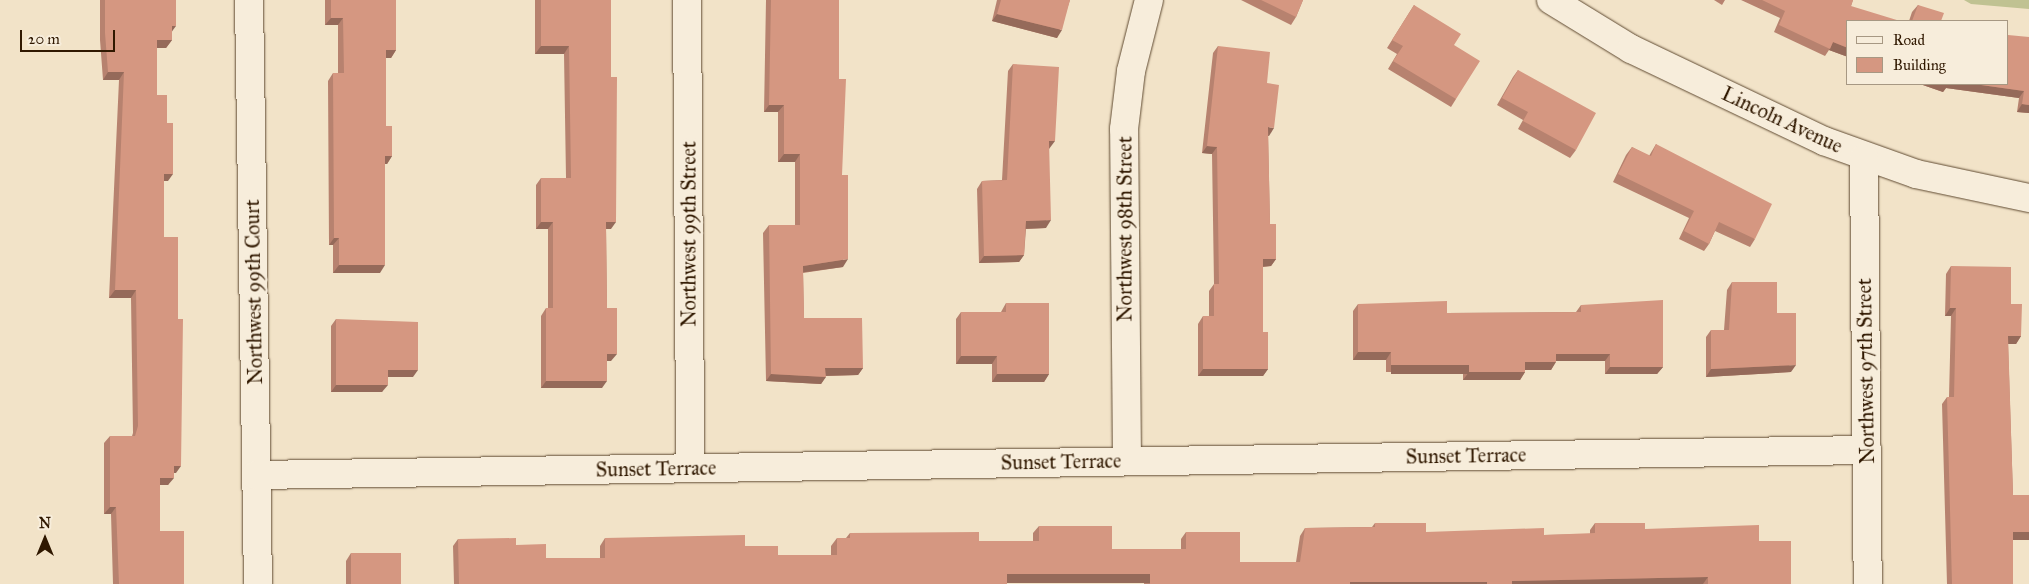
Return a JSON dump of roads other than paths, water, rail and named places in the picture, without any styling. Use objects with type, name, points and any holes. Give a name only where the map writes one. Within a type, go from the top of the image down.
[{"type":"street","name":"Northwest 99th Court","points":[[250,0],[258,584]]},
{"type":"street","name":"Northwest 99th Street","points":[[687,0],[690,468]]},
{"type":"street","name":"Northwest 98th Street","points":[[1127,462],[1124,129],[1131,71],[1149,0]]},
{"type":"street","name":"Lincoln Avenue","points":[[1551,0],[1631,49],[1864,158],[1916,174],[2029,198]]},
{"type":"street","name":"Northwest 97th Street","points":[[1864,158],[1868,584]]},
{"type":"street","name":"Sunset Terrace","points":[[256,475],[1867,450]]}]
